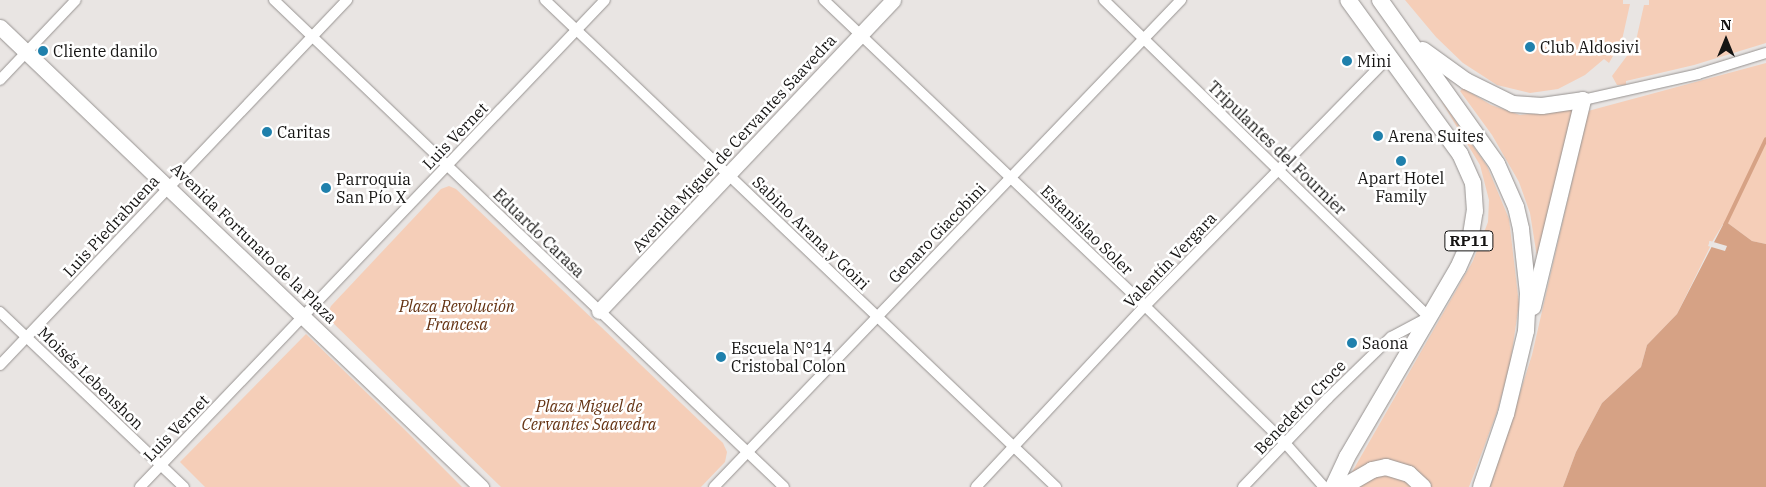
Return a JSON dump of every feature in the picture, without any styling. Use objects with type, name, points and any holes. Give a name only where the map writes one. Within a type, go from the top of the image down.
[{"type":"main road","name":"Avenida Miguel de Cervantes Saavedra","points":[[600,310],[894,0]]},
{"type":"main road","name":"RP11","points":[[1333,487],[1464,254],[1474,226],[1475,199],[1473,183],[1460,154],[1348,0]]},
{"type":"main road","points":[[1380,0],[1478,135],[1507,184],[1516,207],[1525,257],[1526,331]]},
{"type":"main road","name":"Avenida Fortunato de la Plaza","points":[[0,27],[304,315],[481,487]]},
{"type":"main road","points":[[1408,39],[1466,81],[1506,102],[1528,107],[1583,100],[1552,235],[1526,331],[1511,397],[1481,487]]},
{"type":"main road","points":[[1343,487],[1372,470],[1386,467],[1409,474],[1423,487]]},
{"type":"street","points":[[0,80],[76,0]]},
{"type":"street","name":"Eduardo Carasa","points":[[274,0],[784,487]]},
{"type":"street","name":"Luis Piedrabuena","points":[[0,365],[347,0]]},
{"type":"street","name":"Sabino Arana y Goiri","points":[[545,0],[1056,487]]},
{"type":"street","name":"Luis Vernet","points":[[140,487],[605,0]]},
{"type":"street","name":"Estanislao Soler","points":[[824,0],[1145,306],[1285,443],[1324,487]]},
{"type":"street","name":"Tripulantes del Fournier","points":[[1104,0],[1429,318]]},
{"type":"street","name":"Genaro Giacobini","points":[[714,487],[1181,0]]},
{"type":"street","points":[[1583,100],[1660,83],[1766,53]]},
{"type":"street","name":"Valentín Vergara","points":[[976,487],[1145,306],[1389,56]]},
{"type":"street","name":"Moisés Lebenshon","points":[[0,312],[184,487]]},
{"type":"street","name":"Benedetto Croce","points":[[1243,487],[1391,338],[1429,318]]},
{"type":"green space","name":"Club Aldosivi","points":[[1405,0],[1623,0],[1623,4],[1630,4],[1622,40],[1609,63],[1604,59],[1585,75],[1558,89],[1530,93],[1497,85],[1463,63],[1436,37]]},
{"type":"green space","name":"Club Aldosivi","points":[[1649,0],[1766,0],[1766,43],[1694,65],[1626,81],[1626,85],[1617,85],[1612,76],[1635,45],[1644,5],[1649,5]]},
{"type":"green space","points":[[1766,63],[1766,244],[1752,241],[1725,221],[1712,242],[1709,241],[1710,247],[1677,314],[1647,345],[1641,367],[1602,403],[1576,452],[1563,487],[1490,487],[1532,355],[1588,111]]},
{"type":"green space","points":[[1463,88],[1491,105],[1520,115],[1576,109],[1537,257],[1530,213],[1519,182],[1492,135],[1460,91]]},
{"type":"green space","points":[[1440,99],[1487,166],[1509,219],[1519,304],[1510,365],[1497,412],[1469,487],[1431,487],[1411,468],[1348,479],[1473,261],[1488,222],[1489,200],[1480,165]]},
{"type":"green space","points":[[449,186],[456,189],[723,443],[727,452],[725,462],[701,487],[501,487],[331,321],[328,313],[331,306],[441,189]]},
{"type":"green space","points":[[306,334],[462,487],[205,487],[180,462]]},
{"type":"green space","points":[[1384,471],[1418,487],[1355,487]]},
{"type":"shaded area","points":[[1725,221],[1752,241],[1766,244],[1766,487],[1563,487],[1576,452],[1602,403],[1641,367],[1647,345],[1677,314]]},
{"type":"pier","points":[[1710,241],[1727,246],[1725,251],[1708,246]]},
{"type":"waterway","points":[[1725,225],[1766,139]]},
{"type":"place","name":"Club Aldosivi","points":[[1530,47]]},
{"type":"place","name":"Cliente danilo","points":[[43,51]]},
{"type":"place","name":"Mini","points":[[1347,61]]},
{"type":"place","name":"Caritas","points":[[267,132]]},
{"type":"place","name":"Arena Suites","points":[[1378,136]]},
{"type":"place","name":"Apart Hotel Family","points":[[1401,161]]},
{"type":"place","name":"Parroquia San Pío X","points":[[326,188]]},
{"type":"place","name":"Saona","points":[[1352,343]]},
{"type":"place","name":"Escuela N°14 Cristobal Colon","points":[[721,357]]},
{"type":"park label","name":"Plaza Revolución Francesa","points":[[457,315]]},
{"type":"park label","name":"Plaza Miguel de Cervantes Saavedra","points":[[589,415]]}]
